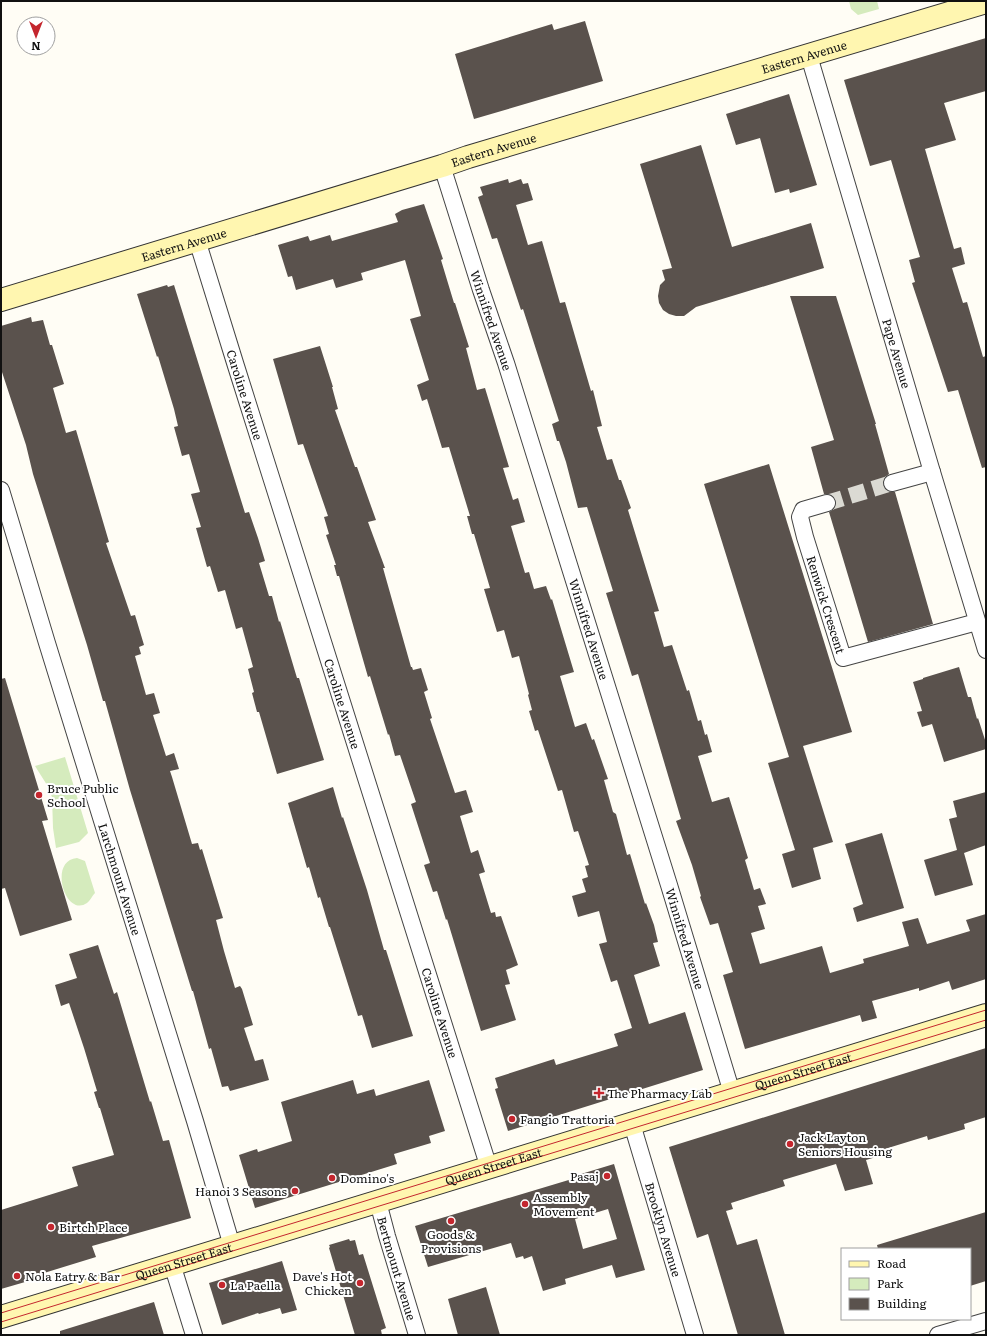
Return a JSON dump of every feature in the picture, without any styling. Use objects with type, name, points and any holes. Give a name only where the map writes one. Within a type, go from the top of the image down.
[{"type":"main road","name":"Eastern Avenue","points":[[1,300],[468,157],[810,56],[986,2]]},
{"type":"main road","name":"Queen Street East","points":[[1,1317],[986,1015]]},
{"type":"street","name":"Pape Avenue","points":[[810,56],[932,472],[986,650]]},
{"type":"street","name":"Winnifred Avenue","points":[[442,166],[481,290],[509,371],[732,1093]]},
{"type":"street","name":"Caroline Avenue","points":[[197,240],[489,1168]]},
{"type":"street","points":[[892,483],[932,472]]},
{"type":"street","name":"Larchmount Avenue","points":[[1,490],[46,643],[195,1121],[232,1246]]},
{"type":"street","name":"Renwick Crescent","points":[[826,503],[803,510],[800,517],[843,658],[977,622]]},
{"type":"street","name":"Brooklyn Avenue","points":[[632,1124],[695,1335]]},
{"type":"street","name":"Bertmount Avenue","points":[[378,1202],[417,1335]]},
{"type":"street","points":[[172,1264],[194,1335]]},
{"type":"street","points":[[938,1335],[986,1321]]},
{"type":"green space","points":[[849,1],[877,1],[879,9],[858,15],[851,9]]},
{"type":"green space","points":[[65,757],[88,833],[79,842],[56,848],[53,828],[52,797],[47,785],[35,766]]},
{"type":"green space","points":[[77,858],[85,861],[95,893],[87,903],[79,905],[72,903],[67,896],[63,887],[62,877],[63,868],[68,861]]},
{"type":"building","points":[[585,21],[603,81],[474,119],[455,54],[552,24],[554,30]]},
{"type":"building","points":[[986,38],[986,91],[944,103],[956,140],[925,149],[954,249],[961,247],[965,264],[952,268],[963,303],[967,302],[983,357],[986,356],[986,467],[982,468],[958,390],[948,392],[912,283],[915,282],[909,260],[920,257],[891,160],[870,166],[844,80]]},
{"type":"building","points":[[789,94],[817,185],[790,193],[789,189],[775,193],[760,138],[736,145],[726,114]]},
{"type":"building","points":[[701,145],[732,247],[811,223],[824,268],[696,307],[684,316],[669,314],[663,310],[659,303],[658,296],[660,285],[665,280],[662,270],[672,268],[640,164]]},
{"type":"building","points":[[508,179],[509,183],[521,179],[523,184],[528,183],[533,200],[516,205],[528,245],[542,241],[560,303],[565,302],[591,391],[593,390],[602,426],[597,427],[607,460],[612,459],[631,508],[628,510],[659,611],[654,612],[664,647],[672,645],[687,691],[689,690],[698,721],[701,720],[705,735],[707,734],[712,752],[698,756],[712,802],[729,797],[748,858],[745,860],[754,890],[760,888],[766,904],[758,906],[765,929],[751,933],[760,964],[822,946],[830,973],[864,963],[863,959],[909,946],[902,922],[918,918],[927,944],[970,931],[966,920],[986,914],[986,979],[952,990],[949,981],[919,991],[919,988],[872,1001],[877,1018],[862,1022],[860,1015],[745,1049],[723,975],[733,972],[718,923],[710,925],[700,897],[701,896],[692,865],[676,821],[681,819],[638,674],[632,676],[606,593],[613,591],[587,507],[578,508],[566,462],[552,424],[559,421],[523,309],[521,310],[497,238],[492,239],[478,197],[483,195],[480,187]]},
{"type":"building","points":[[424,204],[443,259],[441,260],[469,347],[466,348],[477,390],[485,388],[509,467],[503,468],[513,500],[518,498],[525,522],[511,526],[525,573],[529,572],[534,589],[546,586],[551,600],[552,599],[574,672],[560,676],[575,727],[586,723],[592,740],[594,739],[608,779],[604,780],[613,812],[616,814],[627,855],[630,854],[645,904],[646,903],[654,925],[658,942],[653,943],[660,966],[634,975],[649,1024],[685,1012],[703,1070],[508,1131],[495,1089],[498,1088],[495,1078],[554,1059],[556,1065],[618,1046],[614,1034],[632,1028],[617,980],[611,982],[599,944],[607,942],[599,911],[578,917],[572,896],[586,892],[582,879],[588,877],[585,866],[589,865],[578,831],[574,832],[562,790],[558,791],[538,730],[535,731],[529,711],[532,710],[529,694],[519,656],[512,658],[504,630],[497,632],[484,589],[490,588],[474,534],[472,534],[467,516],[470,516],[449,447],[442,448],[427,399],[422,401],[417,385],[429,380],[410,319],[421,316],[405,260],[361,273],[363,280],[336,288],[333,279],[296,290],[292,276],[288,277],[278,245],[308,236],[310,241],[330,235],[332,241],[398,222],[395,214],[402,210]]},
{"type":"building","points":[[167,285],[168,287],[174,285],[245,513],[249,512],[258,538],[265,561],[259,563],[269,596],[272,596],[324,760],[277,774],[252,693],[254,692],[248,669],[253,667],[242,627],[236,629],[225,590],[218,592],[210,566],[207,567],[196,528],[201,527],[191,494],[200,492],[189,454],[182,456],[174,427],[178,426],[174,409],[137,294]]},
{"type":"building","points":[[790,296],[836,296],[876,424],[889,474],[883,480],[883,486],[889,492],[895,492],[933,624],[868,642],[829,512],[836,506],[836,501],[833,496],[824,494],[811,447],[834,440]]},
{"type":"building","points":[[31,317],[32,322],[43,320],[50,345],[52,345],[64,384],[53,388],[66,433],[76,430],[109,542],[106,543],[131,616],[135,615],[144,645],[139,647],[141,654],[135,656],[146,695],[154,693],[160,713],[153,715],[166,756],[174,753],[179,769],[170,771],[192,844],[198,843],[200,850],[202,849],[223,918],[216,920],[224,951],[235,988],[240,986],[242,989],[253,1025],[244,1028],[255,1061],[263,1059],[269,1080],[230,1091],[228,1086],[222,1087],[211,1048],[209,1049],[193,991],[130,790],[105,701],[103,701],[87,645],[33,474],[26,445],[1,369],[1,326]]},
{"type":"building","points":[[320,346],[333,387],[338,409],[335,410],[376,520],[368,522],[385,568],[383,568],[411,667],[413,670],[421,668],[428,690],[424,692],[432,718],[430,719],[455,793],[466,790],[473,812],[460,816],[471,853],[478,850],[485,872],[479,874],[491,913],[495,912],[496,917],[501,916],[518,965],[506,970],[510,984],[505,985],[516,1020],[481,1031],[447,919],[446,920],[437,891],[433,892],[424,865],[430,863],[411,804],[416,802],[400,755],[395,756],[370,676],[368,677],[339,576],[337,576],[334,565],[336,565],[326,535],[329,534],[324,517],[328,516],[303,444],[298,445],[273,359]]},
{"type":"building","points":[[769,464],[852,732],[803,746],[833,842],[813,848],[821,879],[792,888],[782,854],[795,850],[768,763],[789,757],[704,484]]},
{"type":"building","points":[[959,667],[968,697],[971,697],[977,719],[978,718],[986,743],[986,749],[944,762],[932,724],[922,727],[917,712],[922,711],[913,682]]},
{"type":"building","points":[[5,678],[48,820],[42,821],[72,920],[20,936],[5,888],[1,889],[1,679]]},
{"type":"building","points":[[333,787],[367,890],[384,950],[386,950],[413,1036],[372,1048],[362,1015],[358,1016],[320,897],[318,898],[309,867],[307,868],[288,803]]},
{"type":"building","points":[[986,792],[986,845],[964,853],[973,885],[935,896],[924,860],[957,850],[949,819],[957,817],[953,801]]},
{"type":"building","points":[[882,833],[904,908],[857,922],[853,908],[863,904],[845,844]]},
{"type":"building","points":[[98,945],[114,994],[117,992],[163,1141],[169,1140],[191,1218],[92,1246],[96,1257],[31,1277],[32,1280],[1,1289],[1,1210],[78,1186],[72,1167],[114,1155],[94,1092],[97,1091],[69,1003],[61,1006],[55,985],[77,978],[69,954]]},
{"type":"building","name":"Jack Layton Seniors Housing","points":[[986,1048],[986,1117],[964,1124],[965,1129],[928,1140],[927,1136],[875,1152],[876,1157],[866,1160],[873,1184],[845,1191],[836,1164],[783,1180],[785,1186],[731,1203],[733,1209],[726,1211],[737,1245],[757,1239],[785,1335],[738,1335],[708,1234],[697,1238],[669,1147]]},
{"type":"building","points":[[353,1080],[357,1094],[374,1089],[376,1096],[429,1080],[445,1131],[429,1136],[431,1143],[394,1154],[397,1164],[255,1208],[239,1155],[257,1149],[258,1152],[292,1141],[281,1102]]},
{"type":"building","points":[[614,1164],[645,1270],[616,1278],[612,1265],[565,1279],[566,1284],[543,1291],[532,1256],[524,1259],[523,1256],[516,1258],[511,1243],[428,1267],[415,1226],[582,1176],[581,1174]],"holes":[[[608,1209],[617,1239],[583,1249],[575,1219]]]},
{"type":"building","points":[[986,1212],[986,1281],[971,1286],[971,1248],[878,1248],[877,1245]]},
{"type":"building","points":[[349,1239],[350,1241],[355,1240],[359,1255],[363,1254],[386,1328],[381,1330],[382,1335],[355,1335],[329,1248],[329,1245]]},
{"type":"building","points":[[282,1261],[297,1310],[282,1314],[280,1308],[258,1313],[222,1325],[209,1283]]},
{"type":"building","points":[[486,1287],[500,1335],[458,1335],[448,1299]]},
{"type":"building","points":[[154,1302],[164,1335],[60,1335],[60,1331]]},
{"type":"tunnel","points":[[827,503],[892,483]]},
{"type":"tram line","points":[[1,1313],[986,1010]]},
{"type":"tram line","points":[[1,1322],[986,1020]]},
{"type":"place","name":"Bruce Public School","points":[[39,795]]},
{"type":"place","name":"The Pharmacy Lab","points":[[599,1093]]},
{"type":"place","name":"Fangio Trattoria","points":[[512,1119]]},
{"type":"place","name":"Jack Layton Seniors Housing","points":[[790,1144]]},
{"type":"place","name":"Pasaj","points":[[607,1176]]},
{"type":"place","name":"Domino's","points":[[332,1178]]},
{"type":"place","name":"Hanoi 3 Seasons","points":[[295,1191]]},
{"type":"place","name":"Assembly Movement","points":[[525,1204]]},
{"type":"place","name":"Goods & Provisions","points":[[451,1221]]},
{"type":"place","name":"Birtch Place","points":[[51,1227]]},
{"type":"place","name":"Nola Eatry & Bar","points":[[17,1276]]},
{"type":"place","name":"Dave's Hot Chicken","points":[[360,1283]]},
{"type":"place","name":"La Paella","points":[[222,1285]]}]
